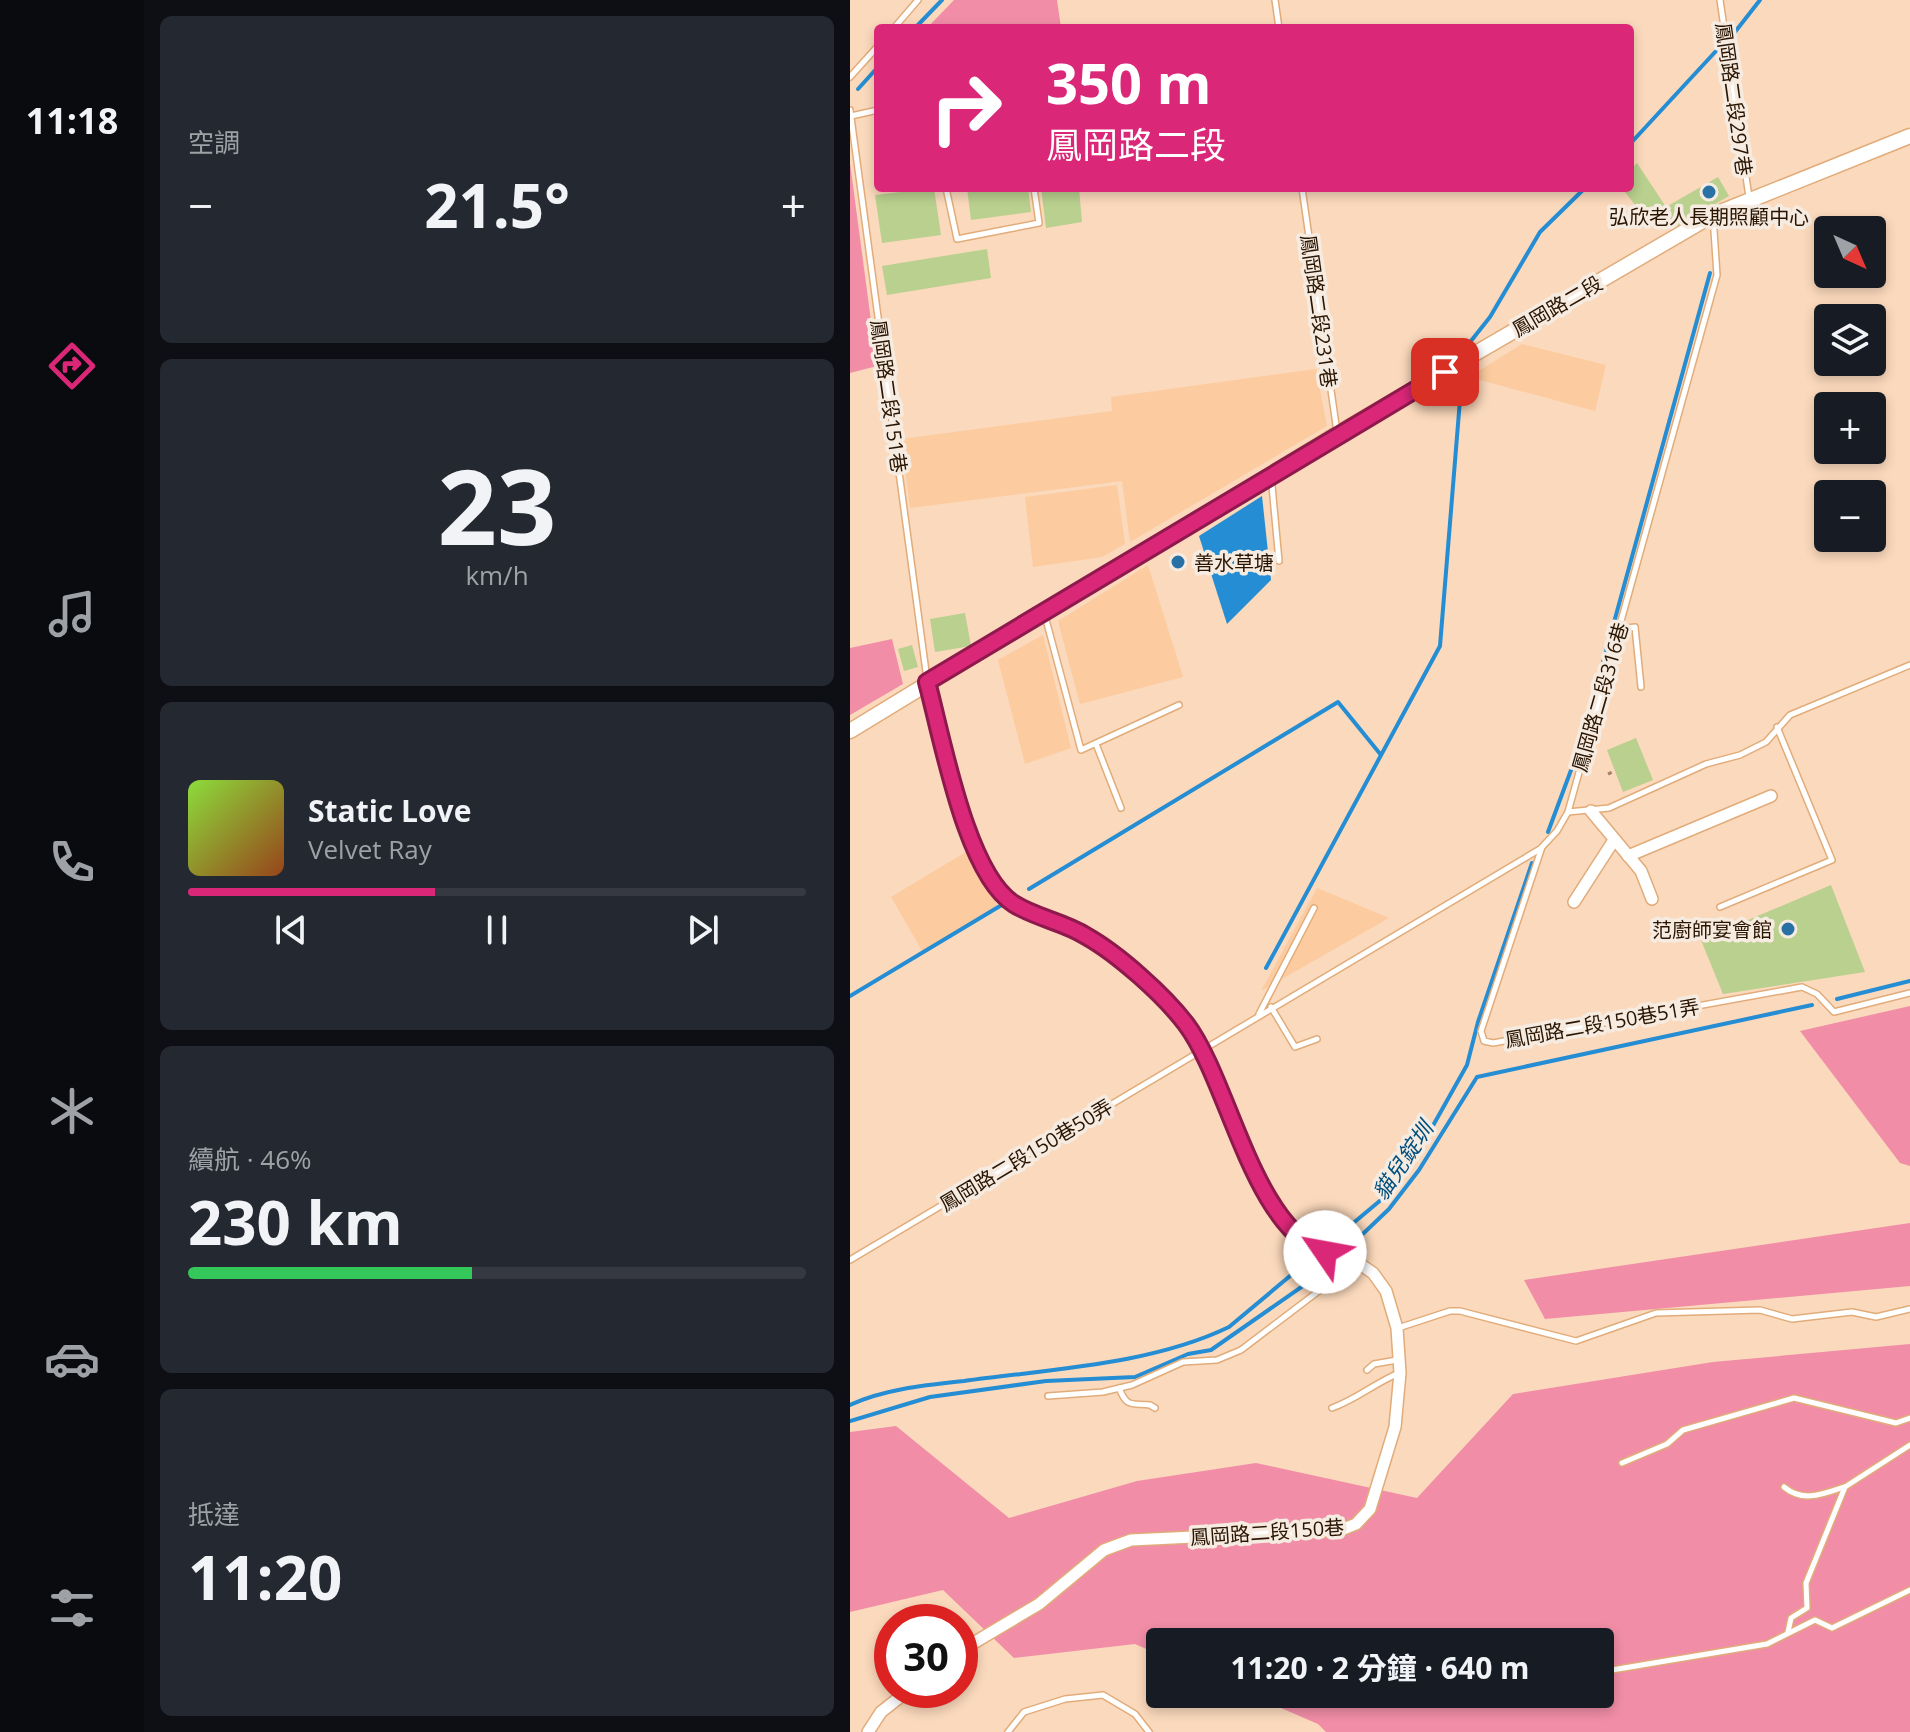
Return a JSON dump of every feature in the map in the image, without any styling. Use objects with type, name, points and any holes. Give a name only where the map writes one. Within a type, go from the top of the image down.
[{"type":"street","name":"鳳岡路二段","points":[[850,731],[1270,474],[1713,215],[1910,136]]},
{"type":"street","points":[[927,682],[970,839],[981,866],[1012,903],[1086,935],[1121,961],[1185,1022],[1202,1050]]},
{"type":"street","points":[[1628,856],[1771,796]]},
{"type":"street","points":[[1591,811],[1641,871],[1652,899]]},
{"type":"street","points":[[1574,902],[1614,840]]},
{"type":"street","name":"鳳岡路二段150巷","points":[[978,1640],[1039,1604],[1104,1550],[1131,1540],[1341,1530],[1356,1524],[1370,1509],[1395,1427],[1400,1373],[1397,1328],[1386,1291],[1373,1273],[1357,1262],[1307,1246],[1293,1231],[1243,1152],[1202,1050]]},
{"type":"street","points":[[868,1732],[886,1708]]},
{"type":"lane","points":[[897,24],[918,0]]},
{"type":"lane","points":[[1275,0],[1278,24]]},
{"type":"lane","name":"鳳岡路二段297巷","points":[[1720,0],[1749,198]]},
{"type":"lane","points":[[850,77],[874,50]]},
{"type":"lane","name":"鳳岡路二段151巷","points":[[850,110],[927,682]]},
{"type":"lane","points":[[851,116],[874,111]]},
{"type":"lane","points":[[947,192],[957,239],[1039,223],[1035,192]]},
{"type":"lane","name":"鳳岡路二段231巷","points":[[1303,192],[1337,434]]},
{"type":"lane","name":"鳳岡路二段316巷","points":[[1568,812],[1717,275],[1713,215]]},
{"type":"lane","points":[[1270,474],[1279,561]]},
{"type":"lane","points":[[1044,611],[1081,750],[1179,705]]},
{"type":"lane","points":[[1620,629],[1635,627],[1641,687]]},
{"type":"lane","points":[[1568,812],[1609,808],[1706,764],[1740,755],[1766,742],[1790,715],[1910,665]]},
{"type":"lane","points":[[1720,907],[1832,860],[1777,727]]},
{"type":"lane","points":[[1096,744],[1121,808]]},
{"type":"lane","name":"鳳岡路二段150巷51弄","points":[[1202,1050],[1514,867],[1542,847],[1557,831],[1568,812]]},
{"type":"lane","name":"鳳岡路二段150巷51弄","points":[[1542,847],[1481,1031],[1484,1041],[1493,1043],[1802,987],[1817,994],[1834,1012],[1910,993]]},
{"type":"lane","points":[[1259,1016],[1314,908]]},
{"type":"lane","points":[[1271,1007],[1295,1047],[1317,1039]]},
{"type":"lane","name":"鳳岡路二段150巷50弄","points":[[850,1260],[1202,1050]]},
{"type":"lane","points":[[1048,1396],[1119,1388],[1183,1362],[1217,1360],[1241,1350],[1357,1262]]},
{"type":"lane","points":[[1397,1328],[1450,1311],[1460,1311],[1576,1341],[1656,1313],[1760,1310],[1792,1319],[1852,1312],[1876,1317],[1910,1309]]},
{"type":"lane","points":[[1367,1370],[1374,1364],[1398,1360]]},
{"type":"lane","points":[[1332,1408],[1354,1401],[1376,1382],[1400,1373]]},
{"type":"lane","points":[[1119,1388],[1124,1402],[1131,1406],[1150,1405],[1155,1408]]},
{"type":"lane","points":[[1622,1463],[1667,1444],[1683,1430],[1794,1398],[1896,1423],[1910,1418]]},
{"type":"lane","points":[[1784,1487],[1791,1493],[1813,1498],[1845,1487],[1910,1445]]},
{"type":"lane","points":[[1788,1633],[1791,1618],[1807,1608],[1806,1583],[1845,1487]]},
{"type":"lane","points":[[1614,1670],[1767,1644],[1815,1620],[1832,1628],[1910,1590]]},
{"type":"lane","points":[[1008,1732],[1024,1712],[1065,1699],[1103,1695],[1135,1714],[1149,1732]]},
{"type":"path","points":[[1608,774],[1615,771]]},
{"type":"shaded area","points":[[954,0],[1057,0],[1060,24],[931,24]]},
{"type":"shaded area","points":[[850,163],[877,366],[850,373]]},
{"type":"shaded area","points":[[1522,344],[1606,365],[1595,411],[1469,377]]},
{"type":"shaded area","points":[[1316,369],[1327,426],[1130,542],[1122,481],[910,508],[901,439],[1112,411],[1111,397]]},
{"type":"shaded area","points":[[1117,485],[1125,544],[1102,557],[1033,567],[1025,497]]},
{"type":"shaded area","points":[[1148,565],[1183,677],[1080,704],[1058,621]]},
{"type":"shaded area","points":[[1043,635],[1071,748],[1025,764],[998,660]]},
{"type":"shaded area","points":[[892,639],[903,684],[850,715],[850,648]]},
{"type":"shaded area","points":[[966,852],[998,906],[924,954],[891,897]]},
{"type":"shaded area","points":[[1317,888],[1389,918],[1261,991]]},
{"type":"shaded area","points":[[1910,1006],[1910,1166],[1900,1163],[1800,1031]]},
{"type":"shaded area","points":[[1910,1223],[1910,1286],[1545,1319],[1524,1280]]},
{"type":"shaded area","points":[[1910,1344],[1910,1732],[1326,1732],[1318,1724],[1281,1708],[1614,1708],[1614,1628],[1146,1628],[1146,1649],[1135,1644],[1014,1658],[978,1624],[978,1604],[958,1604],[943,1590],[850,1612],[850,1432],[896,1426],[1009,1518],[1137,1481],[1256,1463],[1417,1498],[1513,1394],[1713,1362]]},
{"type":"water","points":[[1262,496],[1271,580],[1227,624],[1199,536]]},
{"type":"building","name":"弘欣老人長期照顧中心","points":[[1637,163],[1666,207],[1718,177],[1729,196],[1675,227],[1663,213],[1648,222],[1625,192],[1634,192],[1634,166]]},
{"type":"building","points":[[935,192],[941,235],[882,243],[875,195]]},
{"type":"building","points":[[968,192],[1028,192],[1031,212],[971,220]]},
{"type":"building","points":[[1042,192],[1079,192],[1082,222],[1046,228]]},
{"type":"building","points":[[987,249],[991,278],[887,295],[882,266]]},
{"type":"building","points":[[965,613],[971,646],[935,652],[930,619]]},
{"type":"building","points":[[912,645],[918,667],[904,671],[898,649]]},
{"type":"building","points":[[1636,738],[1653,780],[1623,792],[1607,750]]},
{"type":"building","name":"范廚師宴會館","points":[[1831,885],[1865,972],[1723,994],[1701,940]]},
{"type":"waterway","points":[[919,24],[942,0]]},
{"type":"waterway","points":[[1735,32],[1760,0]]},
{"type":"waterway","points":[[1634,140],[1716,51]]},
{"type":"waterway","points":[[858,89],[874,71]]},
{"type":"waterway","points":[[1467,346],[1490,317],[1540,232],[1581,192]]},
{"type":"waterway","points":[[1548,832],[1580,746],[1710,273]]},
{"type":"waterway","points":[[1266,968],[1440,646],[1462,375]]},
{"type":"waterway","points":[[1029,889],[1338,702],[1381,755]]},
{"type":"waterway","points":[[850,1405],[906,1388],[1133,1358],[1198,1340],[1229,1327],[1388,1194],[1412,1163],[1467,1065],[1478,1022],[1532,863]]},
{"type":"waterway","points":[[850,996],[1005,903]]},
{"type":"waterway","name":"貓兒錠圳","points":[[1837,999],[1910,981]]},
{"type":"waterway","name":"貓兒錠圳","points":[[850,1421],[930,1397],[1046,1381],[1135,1377],[1188,1354],[1211,1350],[1323,1272],[1389,1209],[1419,1170],[1477,1077],[1812,1005]]},
{"type":"place","name":"弘欣老人長期照顧中心","points":[[1709,192]]},
{"type":"place","name":"善水草塘","points":[[1178,562]]},
{"type":"place","name":"范廚師宴會館","points":[[1788,929]]},
{"type":"route","points":[[1325,1252],[1307,1246],[1293,1231],[1259,1181],[1243,1152],[1202,1050],[1185,1022],[1121,961],[1086,935],[1012,903],[981,866],[970,839],[927,682],[1445,372]]}]
